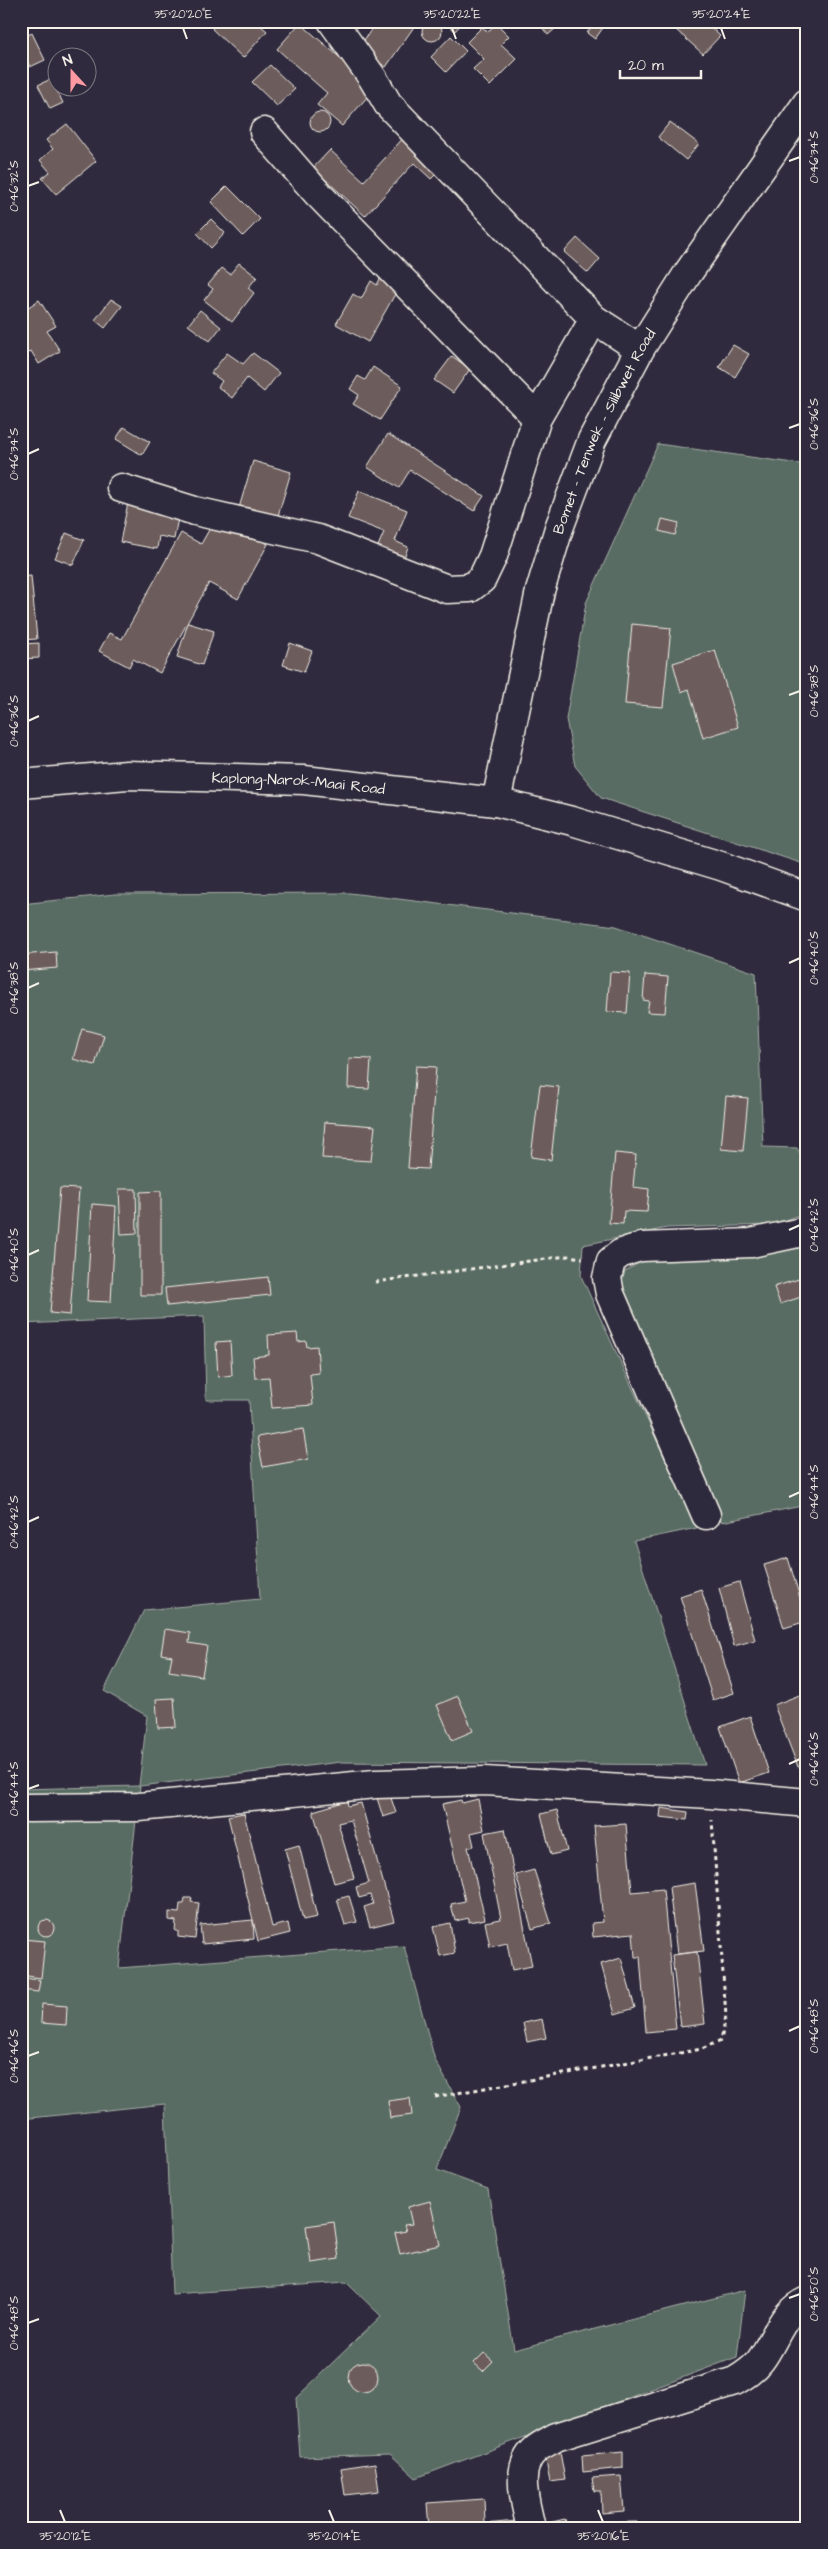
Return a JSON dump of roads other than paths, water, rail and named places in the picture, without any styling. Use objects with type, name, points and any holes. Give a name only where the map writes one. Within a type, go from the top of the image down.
[{"type":"main road","points":[[332,21],[372,77],[388,104],[594,319],[640,349]]},
{"type":"main road","name":"Bomet - Tenwek - Silibwet Road","points":[[496,802],[531,630],[559,528],[592,440],[640,349],[688,273],[807,103]]},
{"type":"main road","points":[[264,132],[318,194],[536,418]]},
{"type":"main road","points":[[121,488],[195,511],[318,539],[447,589],[470,588],[482,579],[493,556],[536,418],[594,319]]},
{"type":"main road","name":"Kaplong-Narok-Maai Road","points":[[21,784],[127,774],[304,780],[496,802],[572,821],[721,866],[807,897]]},
{"type":"main road","points":[[706,1514],[610,1294],[607,1278],[611,1261],[620,1254],[640,1247],[751,1242],[807,1231]]},
{"type":"main road","points":[[28,1808],[138,1806],[375,1784],[484,1781],[710,1794],[807,1803]]},
{"type":"main road","points":[[531,2528],[522,2485],[525,2464],[535,2450],[556,2438],[736,2381],[749,2373],[760,2362],[785,2316],[794,2307],[807,2301]]}]
